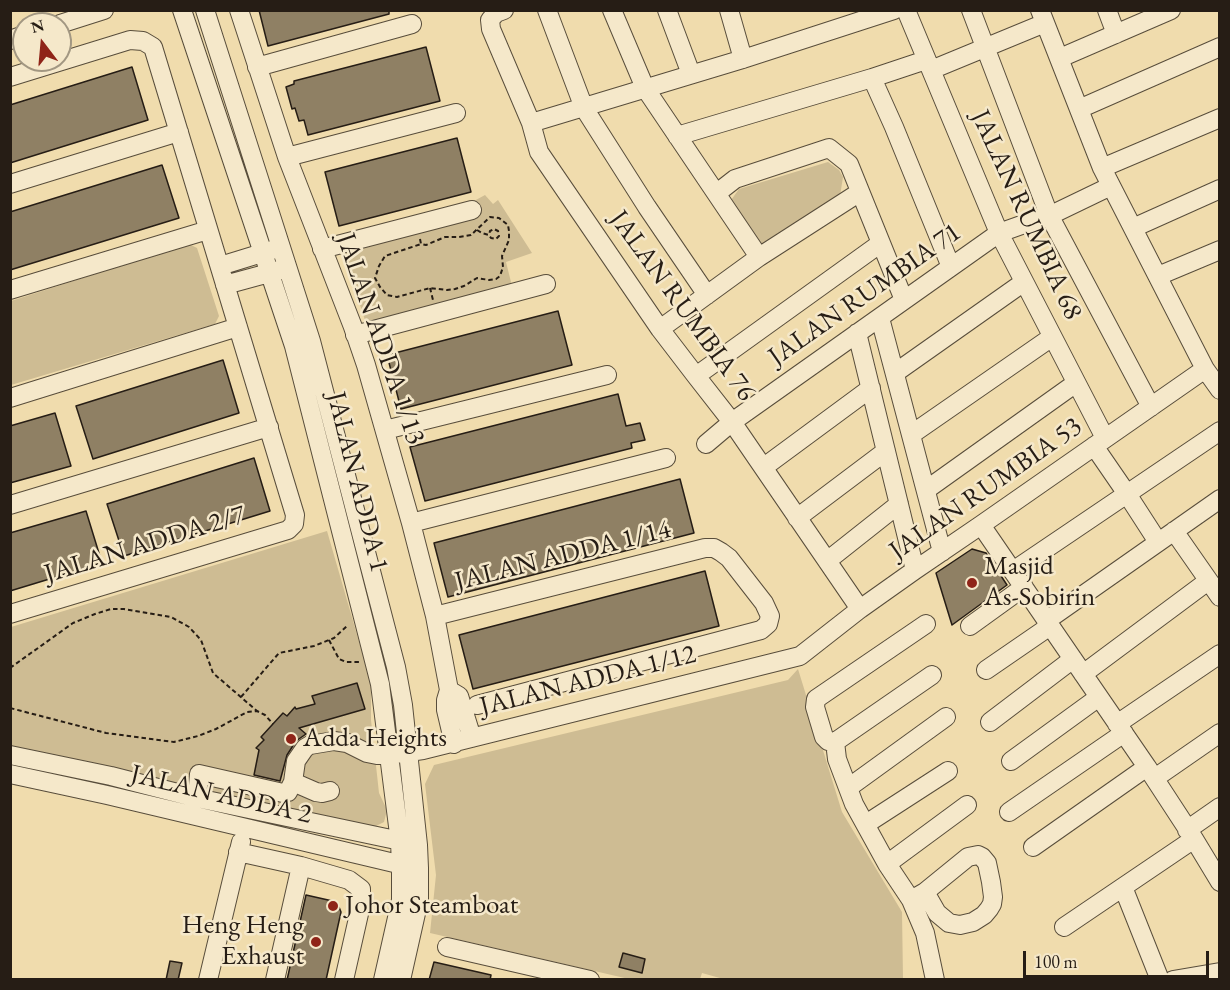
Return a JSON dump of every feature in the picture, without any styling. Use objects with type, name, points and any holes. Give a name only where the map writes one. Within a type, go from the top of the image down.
[{"type":"street","points":[[72,20],[104,10]]},
{"type":"street","name":"JALAN ADDA 1","points":[[182,10],[272,250],[288,268],[311,341],[396,667],[403,705],[418,845],[401,900],[383,980]]},
{"type":"street","name":"JALAN ADDA 1","points":[[205,10],[272,250],[269,272],[294,346],[381,684],[400,842],[419,900],[401,980]]},
{"type":"street","name":"JALAN ADDA 1/13","points":[[239,10],[287,157],[366,365],[435,616],[449,690]]},
{"type":"street","points":[[547,10],[584,108],[707,295]]},
{"type":"street","points":[[612,10],[645,88],[759,257]]},
{"type":"street","points":[[668,10],[691,74]]},
{"type":"street","points":[[729,10],[743,59]]},
{"type":"street","points":[[531,123],[743,59],[894,10]]},
{"type":"street","name":"JALAN RUMBIA 68","points":[[906,10],[999,233],[1076,383],[1100,442],[1127,494],[1158,542]]},
{"type":"street","points":[[971,10],[1050,216],[1151,406]]},
{"type":"street","points":[[1107,10],[1116,34]]},
{"type":"street","points":[[1060,58],[1165,12]]},
{"type":"street","name":"JALAN RUMBIA 76","points":[[497,15],[491,29],[531,123],[539,152],[660,328],[764,467],[860,609]]},
{"type":"street","points":[[677,136],[984,47],[1043,17],[1102,168],[1205,369],[1220,390]]},
{"type":"street","points":[[257,67],[411,24]]},
{"type":"street","points":[[10,77],[130,40],[143,41],[153,48],[269,427],[10,505]]},
{"type":"street","points":[[1079,109],[1220,47]]},
{"type":"street","points":[[872,78],[951,267]]},
{"type":"street","points":[[287,157],[456,112]]},
{"type":"street","points":[[1102,168],[1220,118]]},
{"type":"street","points":[[10,184],[178,132]]},
{"type":"street","points":[[717,193],[735,179],[829,148],[849,165],[904,300]]},
{"type":"street","name":"JALAN RUMBIA 71","points":[[706,444],[732,422],[999,233],[1050,216],[1111,186]]},
{"type":"street","points":[[1133,228],[1220,189]]},
{"type":"street","points":[[660,328],[759,257],[860,192]]},
{"type":"street","points":[[322,249],[472,210]]},
{"type":"street","points":[[10,290],[208,230]]},
{"type":"street","points":[[696,376],[882,243]]},
{"type":"street","points":[[219,266],[272,250]]},
{"type":"street","points":[[1158,276],[1217,257]]},
{"type":"street","points":[[225,285],[288,268]]},
{"type":"street","points":[[895,373],[1024,282]]},
{"type":"street","points":[[355,335],[546,284]]},
{"type":"street","points":[[880,318],[942,552]]},
{"type":"street","points":[[10,398],[238,327]]},
{"type":"street","points":[[857,333],[915,570]]},
{"type":"street","points":[[912,434],[1052,336]]},
{"type":"street","name":"JALAN RUMBIA 53","points":[[800,656],[915,570],[1205,369]]},
{"type":"street","points":[[385,430],[607,375]]},
{"type":"street","points":[[926,490],[1076,383]]},
{"type":"street","points":[[764,467],[871,387]]},
{"type":"street","name":"JALAN ADDA 2/7","points":[[10,614],[288,530],[294,524],[295,515],[269,427]]},
{"type":"street","points":[[1013,572],[1220,430]]},
{"type":"street","points":[[797,518],[886,451]]},
{"type":"street","points":[[411,523],[666,459]]},
{"type":"street","points":[[986,670],[1158,542],[1219,501]]},
{"type":"street","points":[[827,561],[899,504]]},
{"type":"street","points":[[981,525],[1151,773],[1220,882]]},
{"type":"street","points":[[1174,531],[1220,597]]},
{"type":"street","name":"JALAN ADDA 1/14","points":[[435,616],[705,548],[714,548],[729,558],[764,603],[770,616],[768,624],[761,630],[477,705]]},
{"type":"street","points":[[990,722],[1208,581]]},
{"type":"street","points":[[970,626],[1024,587]]},
{"type":"street","points":[[926,624],[816,699],[814,707],[824,737],[828,741],[835,742],[932,675]]},
{"type":"street","points":[[1009,812],[1220,654]]},
{"type":"street","name":"JALAN ADDA 1/12","points":[[293,782],[296,761],[310,745],[334,741],[347,743],[367,753],[388,755],[408,753],[454,744],[800,656]]},
{"type":"street","points":[[454,744],[446,710],[449,690],[459,696],[472,738]]},
{"type":"street","points":[[1011,761],[1099,697]]},
{"type":"street","points":[[849,788],[946,717]]},
{"type":"street","points":[[1033,847],[1220,733]]},
{"type":"street","points":[[835,742],[837,759],[855,804],[887,864],[918,896],[949,923],[960,925],[973,922],[984,915],[992,904],[993,897],[987,863],[982,857],[973,855],[918,896]]},
{"type":"street","name":"JALAN ADDA 2","points":[[10,755],[114,767],[197,798],[418,845]]},
{"type":"street","points":[[107,795],[114,767]]},
{"type":"street","points":[[866,824],[948,771]]},
{"type":"street","name":"JALAN ADDA 2","points":[[10,774],[410,867]]},
{"type":"street","points":[[197,798],[199,774],[283,794],[288,792],[293,782],[316,792],[330,791]]},
{"type":"street","points":[[887,864],[967,805]]},
{"type":"street","points":[[1064,927],[1123,887],[1191,834],[1220,807]]},
{"type":"street","points":[[208,980],[248,808]]},
{"type":"street","points":[[238,852],[301,866],[349,880],[360,889],[361,905],[344,980]]},
{"type":"street","points":[[275,980],[301,866]]},
{"type":"street","points":[[1123,887],[1160,980]]},
{"type":"street","points":[[918,896],[935,980]]},
{"type":"street","points":[[447,947],[591,980]]},
{"type":"street","points":[[1173,980],[1220,972]]},
{"type":"path","points":[[490,217],[499,218],[508,225],[509,240],[502,256],[503,267],[500,276],[496,279],[477,278],[455,289],[430,288],[397,297],[387,295],[375,278],[385,256],[421,244],[426,245],[445,237],[471,235],[490,217]]},
{"type":"path","points":[[416,225],[421,244]]},
{"type":"path","points":[[477,230],[489,235]]},
{"type":"path","points":[[10,668],[73,623],[95,614],[111,609],[124,609],[171,616],[189,627],[201,640],[213,673],[273,724]]},
{"type":"path","points":[[241,697],[279,653],[314,646],[334,638],[347,626]]},
{"type":"path","points":[[329,640],[339,659],[346,662],[375,662]]},
{"type":"path","points":[[10,708],[106,733],[174,742],[198,736],[216,729],[233,718],[257,711]]},
{"type":"shaded area","points":[[828,162],[839,170],[843,177],[840,196],[768,246],[757,246],[729,203],[739,189]]},
{"type":"shaded area","points":[[485,195],[493,204],[498,200],[532,253],[506,262],[513,290],[368,329],[343,254],[349,249],[479,216],[474,201]]},
{"type":"shaded area","points":[[189,244],[197,248],[219,316],[215,324],[11,385],[11,301]]},
{"type":"shaded area","points":[[327,531],[371,683],[371,720],[379,793],[387,810],[384,822],[374,827],[361,825],[11,747],[11,627]]},
{"type":"shaded area","points":[[798,669],[842,812],[902,912],[903,979],[727,980],[702,973],[700,979],[629,979],[430,933],[436,875],[425,784],[434,765],[788,680]]},
{"type":"building","points":[[259,10],[389,10],[389,14],[268,46]]},
{"type":"building","points":[[426,47],[440,101],[308,135],[304,120],[299,121],[295,108],[292,109],[286,87],[294,84],[294,81]]},
{"type":"building","points":[[132,67],[148,120],[10,163],[10,105]]},
{"type":"building","points":[[457,138],[471,192],[339,226],[325,172]]},
{"type":"building","points":[[162,165],[179,218],[10,270],[10,212]]},
{"type":"building","points":[[558,311],[572,365],[401,409],[387,355]]},
{"type":"building","points":[[223,360],[239,413],[93,459],[76,406]]},
{"type":"building","points":[[618,394],[626,426],[640,423],[645,440],[631,443],[632,448],[425,501],[410,447]]},
{"type":"building","points":[[55,413],[71,466],[10,483],[10,426]]},
{"type":"building","points":[[254,458],[270,511],[124,556],[107,504]]},
{"type":"building","points":[[680,479],[694,533],[448,597],[434,543]]},
{"type":"building","points":[[86,511],[102,563],[10,591],[10,533]]},
{"type":"building","name":"Masjid As-Sobirin","points":[[972,549],[986,553],[1007,585],[952,625],[936,573]]},
{"type":"building","points":[[705,571],[719,626],[473,689],[459,635]]},
{"type":"building","points":[[357,683],[365,709],[299,728],[306,734],[296,741],[287,755],[280,781],[254,775],[259,750],[256,748],[264,740],[261,737],[283,713],[287,716],[295,707],[296,709],[315,704],[312,696]]},
{"type":"building","points":[[306,895],[337,902],[341,912],[326,980],[287,980]]},
{"type":"building","points":[[623,953],[645,959],[642,973],[619,967]]},
{"type":"building","points":[[170,961],[182,963],[178,980],[166,980]]},
{"type":"building","points":[[434,962],[491,975],[490,980],[429,980]]},
{"type":"place","name":"Masjid As-Sobirin","points":[[972,583]]},
{"type":"place","name":"Adda Heights","points":[[291,739]]},
{"type":"place","name":"Johor Steamboat","points":[[333,906]]},
{"type":"place","name":"Heng Heng Exhaust","points":[[316,942]]}]
